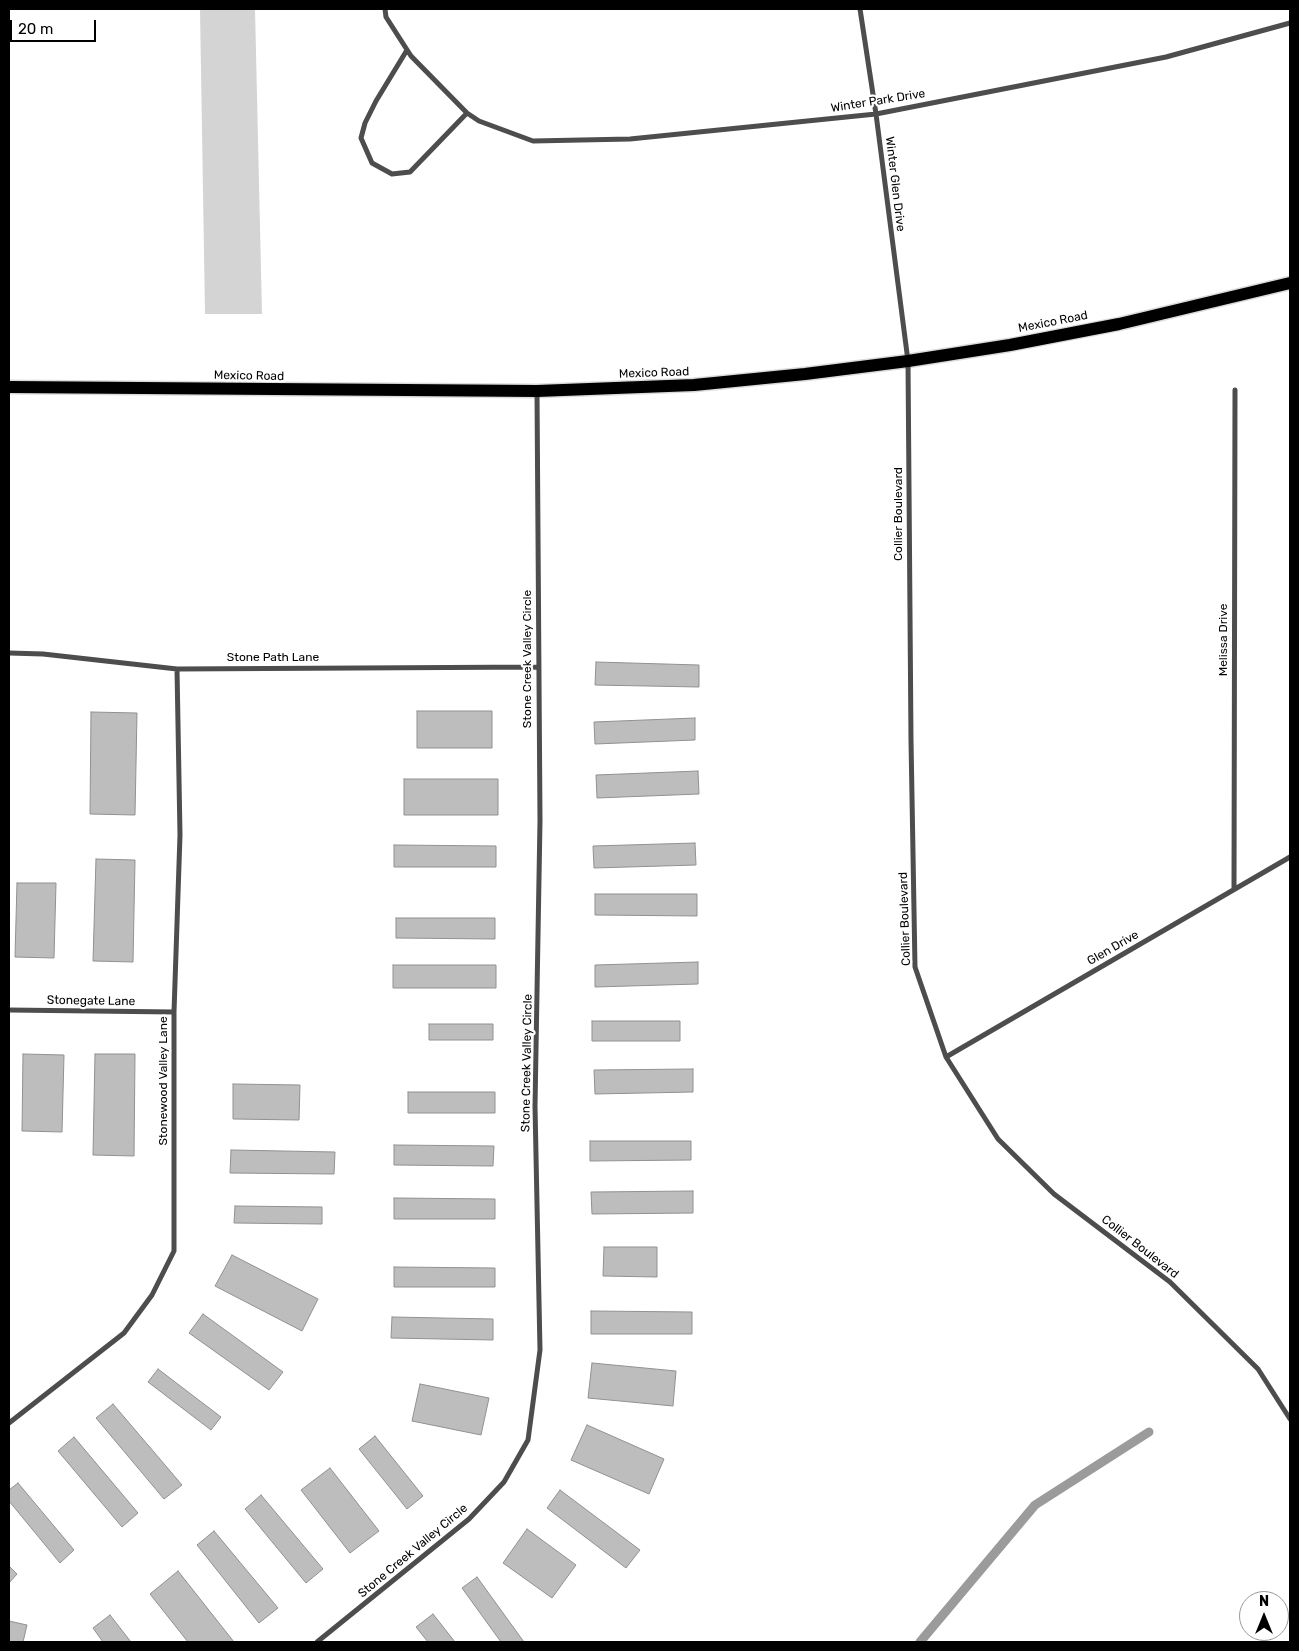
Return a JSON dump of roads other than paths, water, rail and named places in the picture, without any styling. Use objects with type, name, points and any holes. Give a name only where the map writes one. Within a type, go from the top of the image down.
[{"type":"main road","name":"Mexico Road","points":[[9,387],[537,391],[694,385],[908,361],[1010,345],[1119,324],[1290,283]]},
{"type":"street","name":"Winter Park Drive","points":[[385,9],[386,17],[407,50],[467,113],[478,121],[533,140],[630,139],[876,114],[1166,57],[1290,23]]},
{"type":"street","name":"Winter Glen Drive","points":[[860,9],[876,114],[908,361]]},
{"type":"street","points":[[407,50],[365,123],[361,138],[372,163],[392,174],[410,172],[467,113]]},
{"type":"street","name":"Collier Boulevard","points":[[908,361],[910,730],[915,967],[946,1057],[998,1139],[1054,1194],[1170,1282],[1258,1369],[1290,1419]]},
{"type":"street","name":"Melissa Drive","points":[[1234,889],[1235,390]]},
{"type":"street","name":"Stone Creek Valley Circle","points":[[316,1642],[469,1519],[504,1482],[528,1440],[540,1350],[536,1106],[540,821],[537,391]]},
{"type":"street","name":"Stone Path Lane","points":[[9,652],[177,669],[538,667]]},
{"type":"street","name":"Stonewood Valley Lane","points":[[9,1423],[124,1333],[152,1295],[174,1251],[174,1012],[180,835],[177,669]]},
{"type":"street","name":"Glen Drive","points":[[946,1057],[1290,857]]},
{"type":"street","name":"Stonegate Lane","points":[[9,1010],[174,1012]]},
{"type":"waterway","points":[[920,1642],[1035,1505],[1149,1432]]}]
